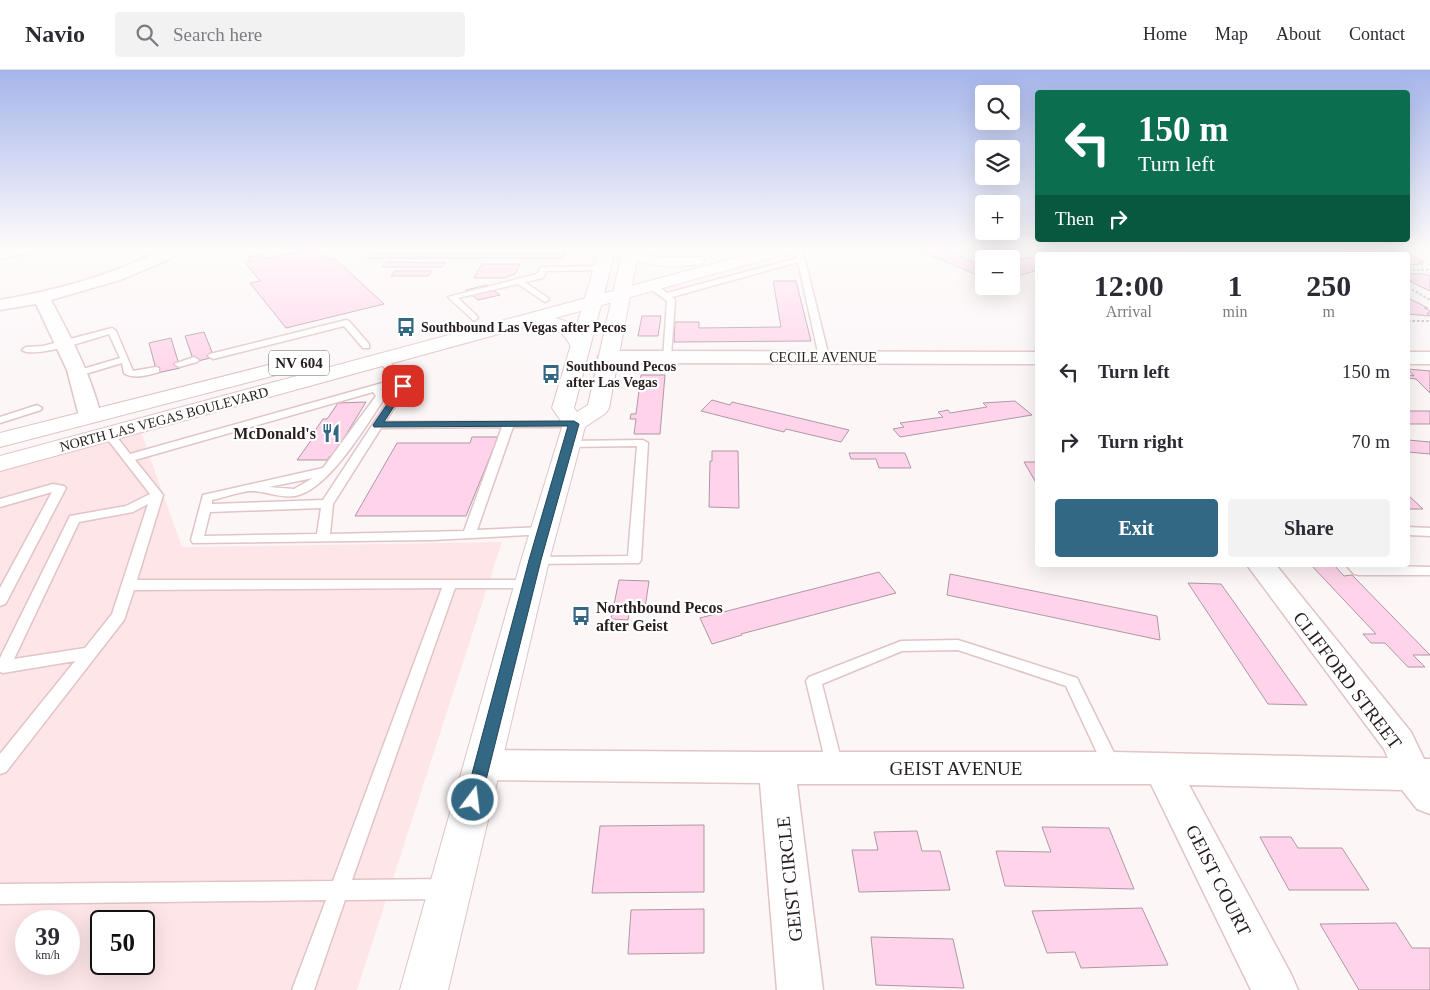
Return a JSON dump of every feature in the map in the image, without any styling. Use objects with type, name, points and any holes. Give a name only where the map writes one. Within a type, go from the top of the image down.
[{"type":"main road","name":"NORTH LAS VEGAS BOULEVARD","points":[[0,440],[577,291]]},
{"type":"main road","name":"NORTH LAS VEGAS BOULEVARD","points":[[0,464],[493,328],[584,291]]},
{"type":"main road","points":[[571,434],[563,408],[596,291]]},
{"type":"main road","points":[[424,990],[536,558],[571,434],[598,408],[623,291]]},
{"type":"main road","points":[[493,328],[520,324],[555,323],[572,331],[580,346]]},
{"type":"main road","points":[[110,434],[110,428],[122,420],[166,404],[186,392]]},
{"type":"main road","points":[[0,455],[74,431],[90,420],[90,416]]},
{"type":"street","points":[[0,305],[65,291]]},
{"type":"street","points":[[41,297],[79,372],[87,397],[90,416]]},
{"type":"street","name":"CECILE AVENUE","points":[[608,357],[1035,358]]},
{"type":"street","name":"CLIFFORD STREET","points":[[1263,567],[1399,742],[1424,782]]},
{"type":"street","name":"GEIST AVENUE","points":[[483,765],[777,768],[1113,768],[1424,782]]},
{"type":"street","name":"GEIST CIRCLE","points":[[777,768],[800,990]]},
{"type":"street","name":"GEIST COURT","points":[[1163,771],[1275,990]]},
{"type":"lane","points":[[474,318],[452,297],[477,291]]},
{"type":"lane","points":[[533,291],[545,300]]},
{"type":"lane","points":[[659,291],[671,300],[666,357]]},
{"type":"lane","points":[[665,296],[684,291]]},
{"type":"lane","points":[[806,291],[824,357]]},
{"type":"lane","points":[[214,356],[346,323],[366,346]]},
{"type":"lane","points":[[26,350],[43,349],[112,331],[125,359],[129,373],[156,370]]},
{"type":"lane","points":[[79,372],[125,359]]},
{"type":"lane","points":[[323,538],[326,504],[403,386],[383,359]]},
{"type":"lane","points":[[179,364],[194,360]]},
{"type":"lane","points":[[128,458],[399,381]]},
{"type":"lane","points":[[206,503],[253,488],[292,495],[310,488],[327,470],[381,396],[375,388]]},
{"type":"lane","points":[[0,420],[38,408]]},
{"type":"lane","points":[[469,534],[510,424]]},
{"type":"lane","points":[[129,585],[450,582],[536,558],[634,560],[643,444],[510,424],[378,425]]},
{"type":"lane","points":[[110,434],[157,495]]},
{"type":"lane","points":[[0,503],[53,488],[60,488],[0,601]]},
{"type":"lane","points":[[0,767],[119,616],[157,495]]},
{"type":"lane","points":[[90,654],[3,667],[74,519],[129,509],[157,495]]},
{"type":"lane","points":[[206,503],[197,540],[469,534],[536,558]]},
{"type":"lane","points":[[206,503],[326,504]]},
{"type":"lane","points":[[1410,531],[1430,532]]},
{"type":"lane","points":[[1356,567],[1359,571],[1430,571]]},
{"type":"lane","points":[[303,990],[450,582]]},
{"type":"lane","points":[[834,767],[814,681],[901,646],[958,645],[1072,682],[1113,768]]},
{"type":"lane","points":[[0,894],[449,889]]},
{"type":"path","points":[[1415,291],[1430,300]]},
{"type":"path","points":[[1410,321],[1430,321]]},
{"type":"shaded area","points":[[141,432],[182,547],[502,542],[357,990],[0,990],[0,471]]},
{"type":"building","points":[[256,291],[370,291],[384,304],[286,328]]},
{"type":"building","points":[[467,291],[495,291],[500,295],[478,300]]},
{"type":"building","points":[[775,291],[798,291],[811,341],[674,342],[675,322],[699,322],[699,328],[781,327]]},
{"type":"building","points":[[1410,299],[1428,308],[1424,308],[1430,311],[1430,313],[1427,313],[1430,316],[1410,314]]},
{"type":"building","points":[[642,316],[661,316],[658,336],[638,336]]},
{"type":"building","points":[[204,332],[214,357],[194,362],[185,336]]},
{"type":"building","points":[[171,338],[180,368],[157,373],[149,343]]},
{"type":"building","points":[[1410,369],[1430,371],[1430,393],[1416,379],[1410,378],[1410,375],[1414,376]]},
{"type":"building","points":[[641,375],[665,375],[660,434],[634,434],[636,419],[630,419],[631,414],[636,414]]},
{"type":"building","points":[[712,400],[730,405],[732,402],[849,430],[841,442],[786,429],[784,432],[701,411]]},
{"type":"building","points":[[1015,401],[1032,415],[900,437],[893,429],[904,427],[900,423],[943,417],[938,412],[948,410],[950,413],[987,407],[983,403]]},
{"type":"building","name":"McDonald's","points":[[366,402],[333,456],[330,456],[327,460],[297,460],[315,435],[312,435],[323,419],[327,419],[338,403]]},
{"type":"building","points":[[1410,411],[1430,411],[1430,424],[1410,424]]},
{"type":"building","points":[[472,437],[498,437],[466,516],[355,516],[397,443],[470,443]]},
{"type":"building","points":[[1410,440],[1430,442],[1430,454],[1410,452]]},
{"type":"building","points":[[712,451],[738,451],[739,508],[709,507]]},
{"type":"building","points":[[849,453],[905,453],[911,468],[879,468],[876,459],[851,459]]},
{"type":"building","points":[[1024,462],[1035,462],[1035,481]]},
{"type":"building","points":[[1410,497],[1423,509],[1410,509]]},
{"type":"building","points":[[1313,567],[1336,567],[1344,576],[1352,575],[1430,655],[1413,655],[1425,667],[1408,667],[1385,643],[1371,643],[1363,634],[1376,634]]},
{"type":"building","points":[[879,572],[896,593],[741,634],[712,644],[700,618]]},
{"type":"building","points":[[950,574],[1157,616],[1160,640],[947,595]]},
{"type":"building","points":[[619,580],[649,581],[645,608],[630,608],[628,620],[611,619]]},
{"type":"building","points":[[1188,583],[1221,584],[1307,705],[1268,704]]},
{"type":"building","points":[[704,825],[704,892],[592,893],[600,826]]},
{"type":"building","points":[[1042,827],[1109,828],[1134,889],[1005,886],[996,851],[1051,852]]},
{"type":"building","points":[[917,831],[922,851],[940,851],[950,890],[859,892],[852,850],[878,850],[874,832]]},
{"type":"building","points":[[1260,837],[1291,837],[1298,848],[1342,848],[1369,890],[1289,890]]},
{"type":"building","points":[[1142,908],[1168,965],[1081,968],[1075,952],[1047,953],[1032,911]]},
{"type":"building","points":[[704,909],[704,953],[628,954],[631,910]]},
{"type":"building","points":[[1396,923],[1412,948],[1430,948],[1430,990],[1359,990],[1320,924]]},
{"type":"building","points":[[871,937],[953,939],[964,988],[876,985]]},
{"type":"place","name":"Southbound Las Vegas after Pecos","points":[[406,327]]},
{"type":"place","name":"Southbound Pecos after Las Vegas","points":[[551,374]]},
{"type":"place","name":"McDonald's","points":[[331,433]]},
{"type":"place","name":"Northbound Pecos after Geist","points":[[581,616]]},
{"type":"route","points":[[403,386],[378,425],[574,424],[535,560],[473,800]]}]
